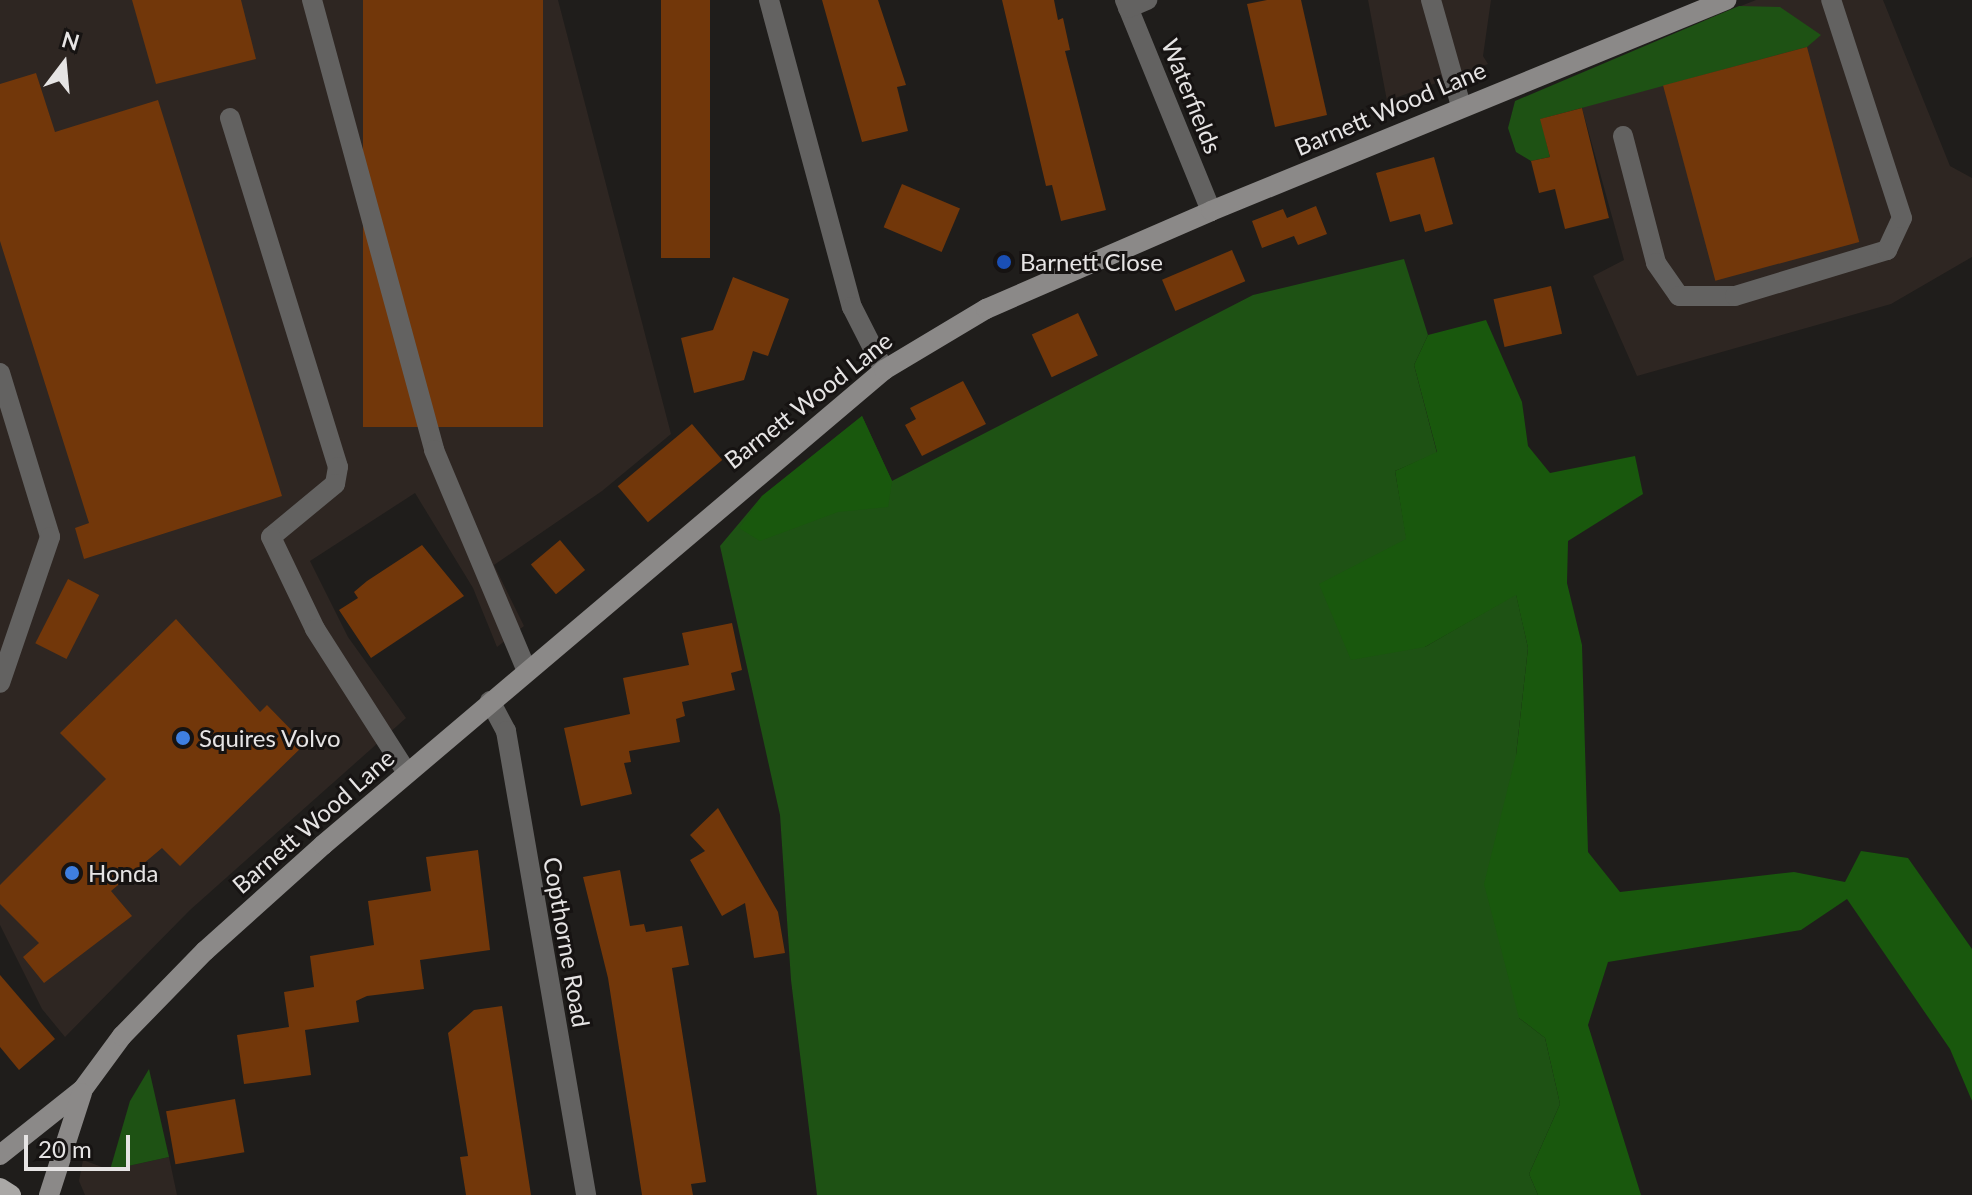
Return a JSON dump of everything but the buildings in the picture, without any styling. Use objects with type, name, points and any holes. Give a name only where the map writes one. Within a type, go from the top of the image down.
[{"type":"main road","points":[[0,1188],[11,1195]]},
{"type":"street","points":[[312,0],[434,450],[526,669]]},
{"type":"street","points":[[769,0],[852,307],[884,370]]},
{"type":"street","points":[[1431,0],[1461,106]]},
{"type":"street","name":"Barnett Wood Lane","points":[[0,1155],[83,1089],[122,1036],[205,951],[526,669],[884,370],[986,309],[1461,106],[1726,0]]},
{"type":"street","points":[[1623,136],[1656,263],[1679,296],[1735,296],[1887,250],[1902,218],[1831,0]]},
{"type":"street","name":"Waterfields","points":[[1133,3],[1211,211]]},
{"type":"street","points":[[230,118],[338,467],[335,484],[263,538],[315,629],[407,773]]},
{"type":"street","points":[[0,373],[50,537],[0,683]]},
{"type":"street","name":"Copthorne Road","points":[[490,701],[506,731],[586,1195]]},
{"type":"street","name":"Barnett Wood Lane","points":[[49,1195],[83,1089]]},
{"type":"shaded area","points":[[0,0],[558,0],[671,434],[602,491],[494,565],[524,626],[497,647],[473,588],[415,493],[310,561],[348,637],[406,718],[190,910],[65,1037],[42,1009],[0,925]]},
{"type":"shaded area","points":[[1368,0],[1491,0],[1483,56],[1488,64],[1387,101]]},
{"type":"shaded area","points":[[1756,0],[1883,0],[1950,166],[1972,178],[1972,257],[1891,304],[1637,376],[1593,276],[1624,260],[1582,108],[1705,20]]},
{"type":"shaded area","points":[[169,1157],[177,1195],[85,1195],[79,1181],[83,1160],[110,1170]]},
{"type":"green space","points":[[1739,6],[1780,7],[1821,35],[1807,47],[1541,119],[1550,157],[1531,161],[1516,152],[1508,128],[1515,101]]},
{"type":"green space","points":[[1404,259],[1428,335],[1414,365],[1437,453],[1395,471],[1425,647],[1516,594],[1528,648],[1516,755],[1519,1018],[1545,1038],[1560,1104],[1529,1174],[1538,1195],[817,1195],[791,980],[780,815],[720,546],[762,496],[862,416],[892,481],[1253,295]]},
{"type":"green space","points":[[1486,320],[1522,402],[1528,446],[1550,473],[1635,456],[1643,494],[1568,541],[1567,583],[1582,645],[1588,852],[1620,892],[1794,872],[1845,882],[1861,851],[1908,858],[1972,949],[1972,1101],[1950,1049],[1847,899],[1801,930],[1608,962],[1588,1025],[1641,1195],[1538,1195],[1529,1174],[1560,1104],[1545,1038],[1519,1018],[1484,884],[1516,755],[1528,648],[1516,595],[1425,647],[1351,660],[1319,584],[1406,539],[1395,471],[1437,452],[1414,365],[1428,335]]},
{"type":"green space","points":[[862,416],[892,481],[888,507],[838,512],[760,541],[739,528],[762,496]]},
{"type":"green space","points":[[149,1069],[169,1157],[110,1170],[130,1101]]},
{"type":"place","name":"Barnett Close","points":[[1004,262]]},
{"type":"place","name":"Squires Volvo","points":[[183,738]]},
{"type":"place","name":"Honda","points":[[72,873]]}]
